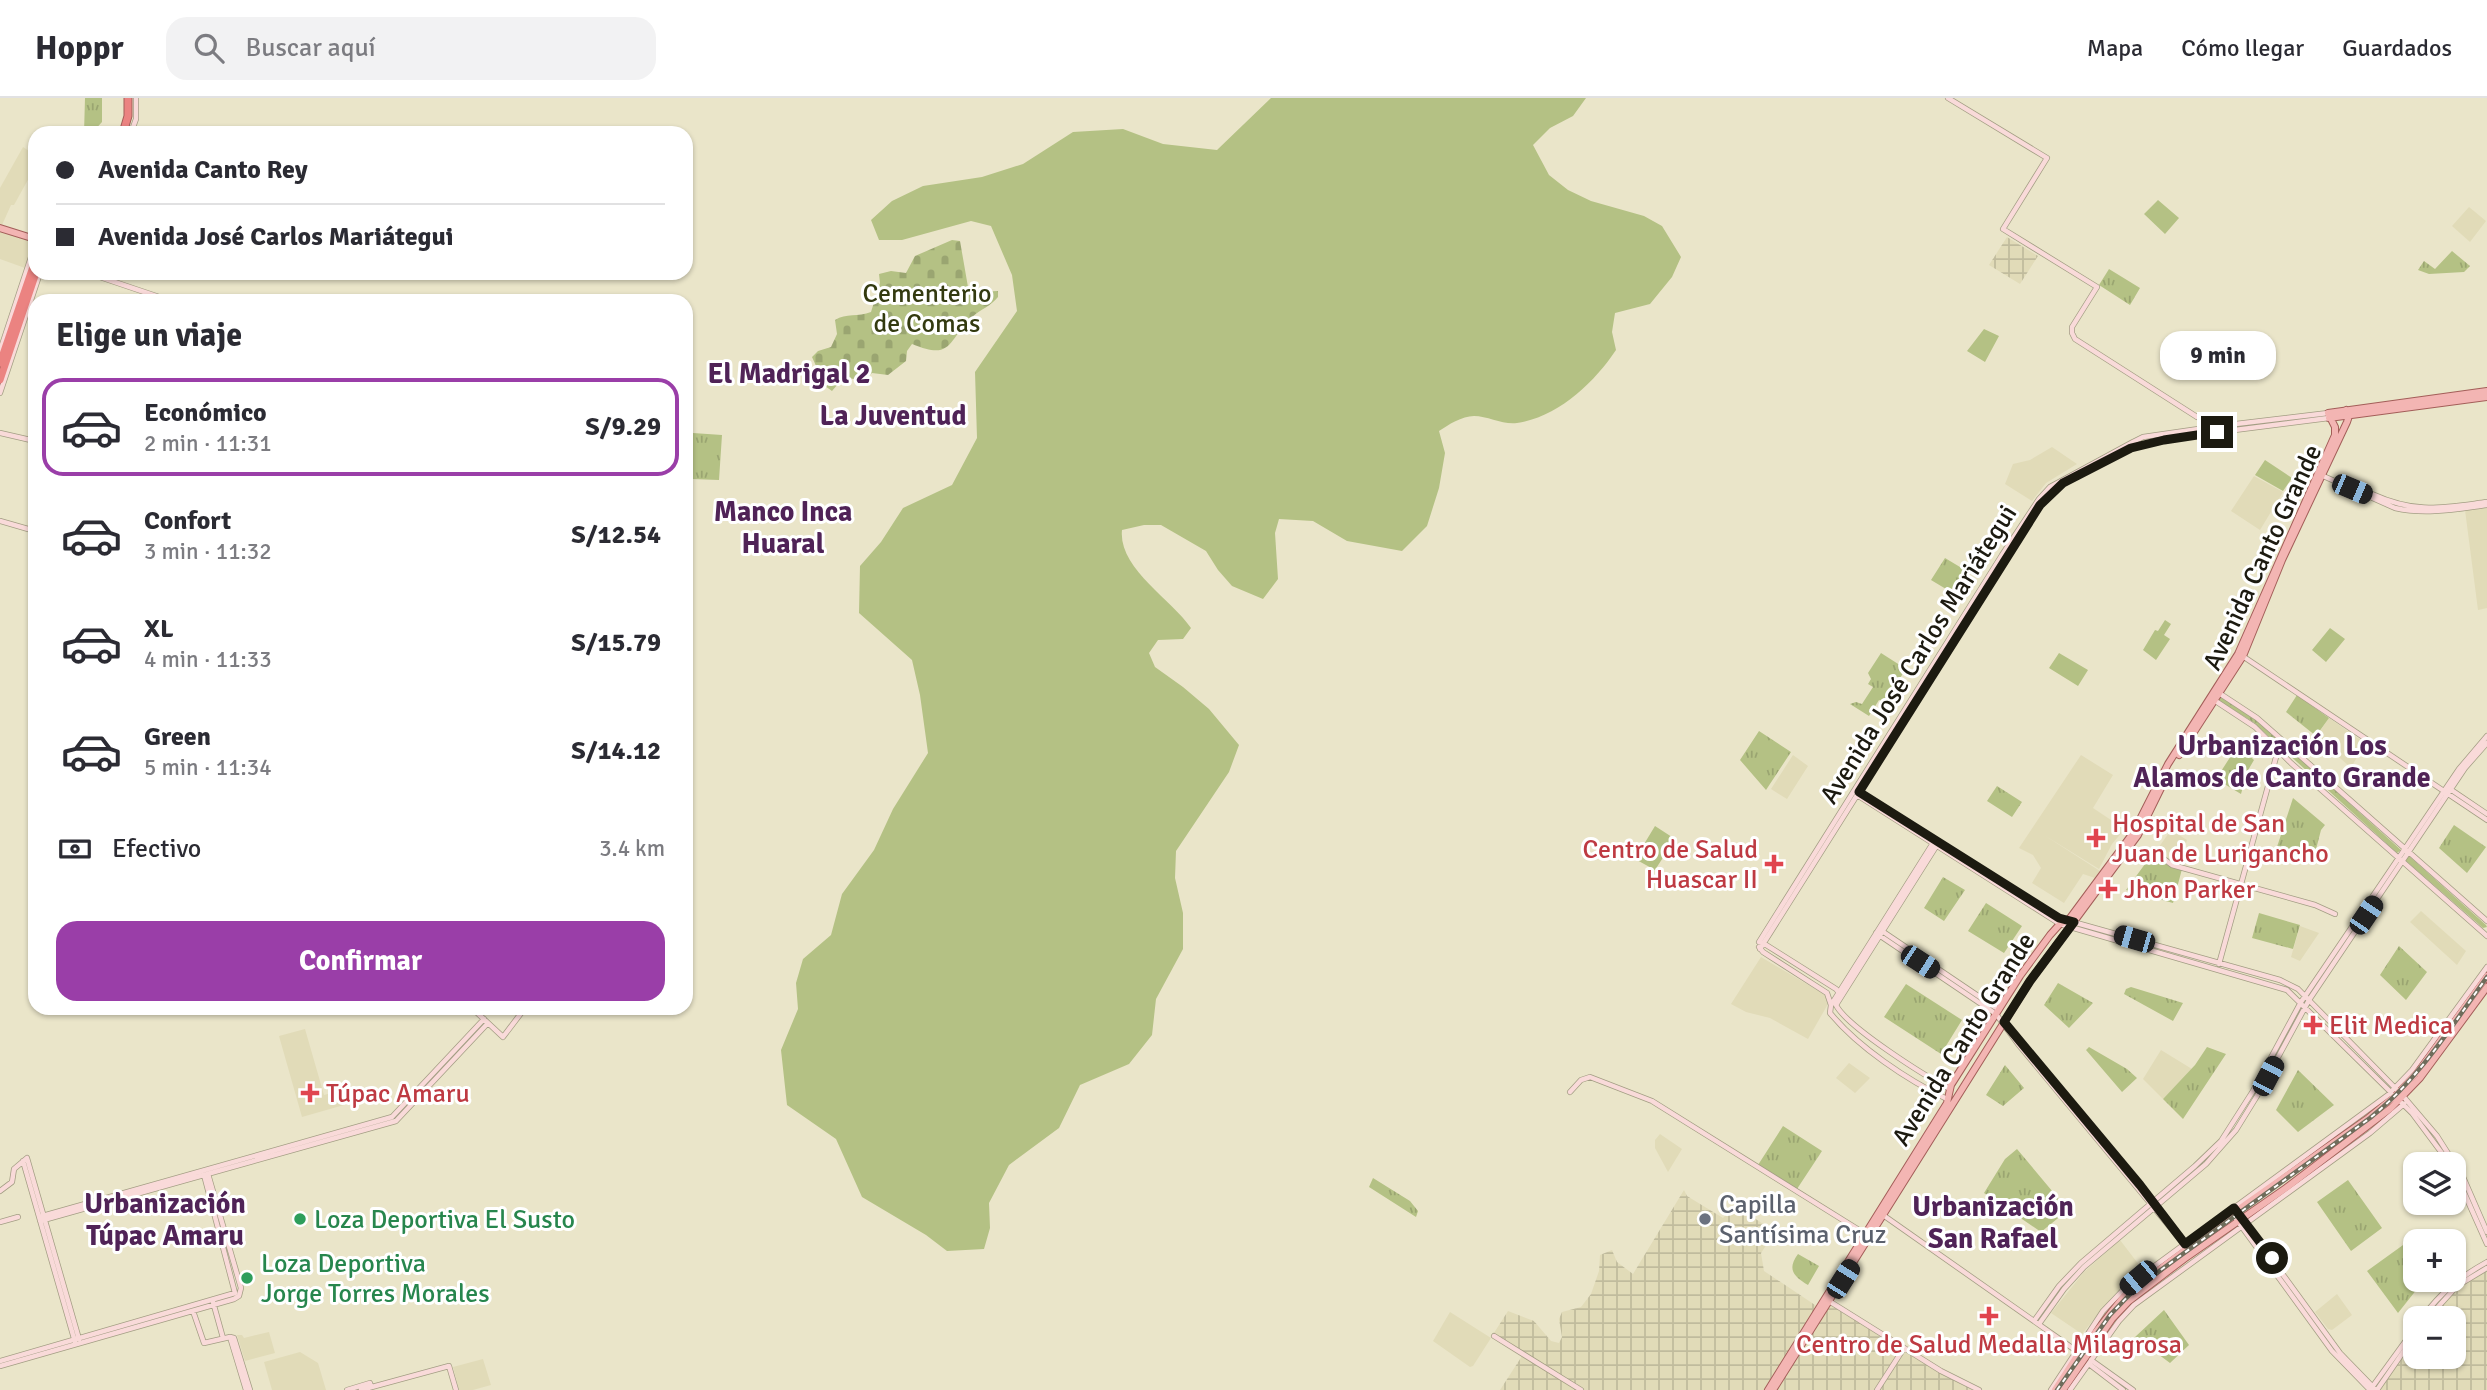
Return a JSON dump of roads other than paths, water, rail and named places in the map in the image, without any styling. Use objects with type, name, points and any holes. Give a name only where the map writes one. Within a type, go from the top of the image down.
[{"type":"highway","points":[[128,126],[133,115],[130,98]]},
{"type":"highway","points":[[0,363],[28,280]]},
{"type":"highway","points":[[0,380],[28,301]]},
{"type":"highway","points":[[0,353],[12,327]]},
{"type":"main road","points":[[1948,98],[2047,158],[2003,229],[2097,287],[2072,327],[2073,336],[2078,342],[2197,417],[2231,430]]},
{"type":"main road","points":[[0,228],[28,237]]},
{"type":"main road","points":[[0,353],[28,267]]},
{"type":"main road","points":[[109,280],[150,294]]},
{"type":"main road","points":[[0,393],[28,305]]},
{"type":"main road","name":"Avenida José Carlos Mariátegui","points":[[2130,446],[2487,391]]},
{"type":"main road","name":"Avenida José Carlos Mariátegui","points":[[2347,413],[2487,397]]},
{"type":"main road","name":"Avenida Canto Grande","points":[[1868,1235],[1883,1215],[1951,1101],[2059,942],[2068,924],[2127,846],[2162,780],[2240,655],[2347,413]]},
{"type":"main road","name":"Avenida José Carlos Mariátegui","points":[[1761,945],[2043,494],[2054,483],[2143,438],[2219,426],[2328,416]]},
{"type":"main road","name":"Avenida Canto Grande","points":[[2320,473],[2336,432],[2328,416]]},
{"type":"main road","points":[[2191,436],[2197,417]]},
{"type":"main road","points":[[0,433],[28,439]]},
{"type":"main road","points":[[2320,473],[2402,510],[2433,512],[2487,504]]},
{"type":"main road","points":[[0,521],[28,529]]},
{"type":"main road","points":[[2240,655],[2487,814]]},
{"type":"main road","points":[[2217,691],[2257,718],[2487,922]]},
{"type":"main road","points":[[2212,699],[2249,722],[2487,936]]},
{"type":"main road","points":[[2037,1323],[2084,1268],[2153,1204],[2212,1158],[2236,1130],[2268,1076],[2303,1004],[2461,766],[2487,736]]},
{"type":"main road","points":[[2447,790],[2487,743]]},
{"type":"main road","points":[[2218,966],[2278,749]]},
{"type":"main road","points":[[2447,790],[2487,820]]},
{"type":"main road","points":[[1856,792],[2068,924],[2218,966],[2281,987],[2303,1004],[2401,1098],[2442,1152]]},
{"type":"main road","points":[[1833,1005],[1840,998],[1935,843]]},
{"type":"main road","points":[[2153,851],[2167,863],[2315,905],[2335,914]]},
{"type":"main road","name":"Avenida Canto Grande","points":[[1951,1101],[1950,1089],[2007,997],[2050,935],[2068,924]]},
{"type":"main road","points":[[1879,932],[1998,1011],[2003,1024],[2185,1244]]},
{"type":"main road","points":[[1879,932],[1839,991],[1830,1013],[1858,1041],[1884,1060],[1951,1101]]},
{"type":"main road","points":[[2050,935],[2056,937],[2059,942]]},
{"type":"main road","points":[[1761,945],[1839,991]]},
{"type":"main road","points":[[1761,945],[1824,990],[1833,1005],[1883,1047],[1950,1089]]},
{"type":"main road","points":[[2218,966],[2280,980],[2308,998],[2437,1136],[2456,1164],[2487,1232]]},
{"type":"main road","points":[[2401,1098],[2412,1070],[2487,967]]},
{"type":"main road","points":[[2070,1390],[2103,1311],[2117,1296],[2185,1244],[2401,1098],[2487,976]]},
{"type":"main road","points":[[2053,1390],[2084,1357],[2123,1306],[2184,1259],[2242,1222],[2401,1098],[2430,1066],[2487,987]]},
{"type":"main road","points":[[1839,991],[1840,998]]},
{"type":"main road","points":[[2007,997],[2009,1003],[2016,1003]]},
{"type":"main road","points":[[478,1015],[503,1037],[520,1015]]},
{"type":"main road","points":[[205,1173],[392,1117],[485,1021]]},
{"type":"main road","points":[[41,1218],[398,1119],[485,1021]]},
{"type":"main road","points":[[1570,1092],[1581,1080],[1590,1077],[1652,1101],[1868,1235]]},
{"type":"main road","name":"Avenida Canto Grande","points":[[1768,1390],[1944,1113]]},
{"type":"main road","points":[[0,1191],[12,1182],[14,1169],[25,1160],[77,1341]]},
{"type":"main road","points":[[77,1341],[193,1311],[234,1295],[236,1292],[205,1173]]},
{"type":"main road","points":[[2466,1197],[2487,1244]]},
{"type":"main road","points":[[2234,1211],[2340,1353],[2374,1389]]},
{"type":"main road","points":[[2063,1390],[2124,1296],[2234,1211]]},
{"type":"main road","points":[[1883,1215],[2133,1390]]},
{"type":"main road","points":[[0,1222],[18,1217]]},
{"type":"main road","points":[[2431,1306],[2452,1284],[2487,1262]]},
{"type":"main road","points":[[2439,1306],[2457,1286],[2487,1268]]},
{"type":"main road","points":[[1827,1299],[1950,1377],[1979,1390]]},
{"type":"main road","name":"Avenida Canto Grande","points":[[1773,1390],[1827,1299]]},
{"type":"main road","points":[[213,1303],[223,1338]]},
{"type":"main road","points":[[0,1363],[213,1303]]},
{"type":"main road","points":[[193,1311],[203,1343],[230,1337],[248,1390]]},
{"type":"main road","points":[[1494,1336],[1581,1390]]},
{"type":"main road","points":[[2374,1389],[2403,1346]]},
{"type":"main road","points":[[1877,1390],[1904,1348]]},
{"type":"main road","points":[[2374,1389],[2403,1351]]},
{"type":"main road","points":[[2084,1357],[2123,1390]]},
{"type":"main road","points":[[347,1390],[447,1366],[454,1390]]},
{"type":"main road","points":[[361,1390],[370,1385]]},
{"type":"railway","points":[[2057,1390],[2110,1315],[2136,1288],[2388,1103],[2433,1052],[2487,977]]},
{"type":"place","name":"Hospital de San Juan de Lurigancho","points":[[2096,838]]},
{"type":"place","name":"Centro de Salud Huascar II","points":[[1774,864]]},
{"type":"place","name":"Jhon Parker","points":[[2108,889]]},
{"type":"place","name":"Elit Medica","points":[[2313,1025]]},
{"type":"place","name":"Túpac Amaru","points":[[310,1093]]},
{"type":"place","name":"Loza Deportiva El Susto","points":[[300,1219]]},
{"type":"place","name":"Capilla Santísima Cruz","points":[[1705,1219]]},
{"type":"place","name":"Loza Deportiva Jorge Torres Morales","points":[[247,1278]]},
{"type":"place","name":"Centro de Salud Medalla Milagrosa","points":[[1989,1316]]},
{"type":"district","name":"El Madrigal 2","points":[[789,373]]},
{"type":"district","name":"La Juventud","points":[[893,415]]},
{"type":"district","name":"Manco Inca Huaral","points":[[783,527]]},
{"type":"district","name":"Urbanización Los Alamos de Canto Grande","points":[[2282,761]]},
{"type":"district","name":"Urbanización Túpac Amaru","points":[[165,1219]]},
{"type":"district","name":"Urbanización San Rafael","points":[[1993,1222]]},
{"type":"park label","name":"Cementerio de Comas","points":[[927,308]]}]
